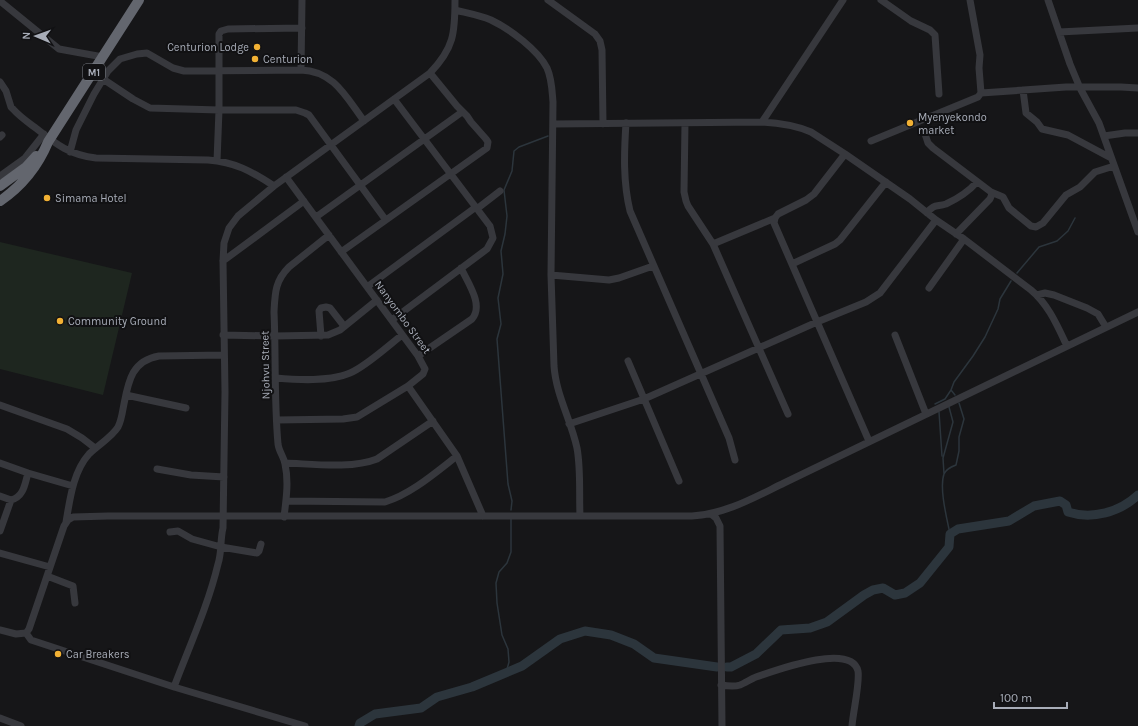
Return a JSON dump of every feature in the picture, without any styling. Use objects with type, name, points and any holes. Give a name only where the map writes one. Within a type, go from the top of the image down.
[{"type":"highway","name":"M1","points":[[0,186],[26,167],[47,139],[103,58],[139,0]]},
{"type":"highway","name":"M1","points":[[0,205],[34,169],[44,152],[47,139]]},
{"type":"highway","name":"M1","points":[[0,201],[20,184]]},
{"type":"street","points":[[301,70],[302,0]]},
{"type":"street","points":[[174,687],[214,581],[221,547],[224,477],[223,261],[226,234],[232,222],[238,216],[274,186],[430,73],[441,61],[448,49],[454,32],[455,0]]},
{"type":"street","points":[[548,0],[595,34],[600,41],[602,50],[603,124]]},
{"type":"street","points":[[762,122],[843,0]]},
{"type":"street","points":[[882,0],[912,21],[930,30],[935,35],[939,94]]},
{"type":"street","points":[[871,141],[978,97],[981,92],[979,68],[980,55],[970,0]]},
{"type":"street","points":[[1048,0],[1080,88],[1099,123],[1138,232]]},
{"type":"street","points":[[0,1],[60,49],[103,58]]},
{"type":"street","points":[[455,10],[476,15],[497,23],[525,43],[538,56],[547,69],[551,80],[553,124],[551,274],[555,378],[577,454],[580,516]]},
{"type":"street","points":[[217,161],[219,38],[221,31],[224,29],[302,28]]},
{"type":"street","points":[[1059,32],[1138,28]]},
{"type":"street","points":[[70,152],[76,130],[108,71],[120,59],[143,53],[151,54],[178,70],[315,71],[330,79],[338,87],[364,121]]},
{"type":"street","points":[[341,252],[385,219],[487,148],[488,145],[486,139],[430,73]]},
{"type":"street","points":[[103,78],[136,101],[150,108],[301,111],[309,116],[385,219]]},
{"type":"street","points":[[0,82],[6,91],[11,107],[47,139],[70,152],[96,158],[217,161],[243,167],[274,186]]},
{"type":"street","points":[[981,92],[1066,87],[1080,88],[1106,86],[1138,88]]},
{"type":"street","points":[[1022,90],[1026,113],[1037,122],[1042,129],[1068,135],[1111,158]]},
{"type":"street","points":[[392,320],[487,249],[493,238],[490,226],[477,207],[394,99]]},
{"type":"street","points":[[316,218],[462,112]]},
{"type":"street","points":[[553,124],[762,122],[784,124],[811,132],[886,182],[1037,295],[1051,313],[1067,346]]},
{"type":"street","points":[[626,123],[624,179],[630,211],[729,438],[735,460]]},
{"type":"street","points":[[685,123],[685,197],[688,206],[713,244],[788,414]]},
{"type":"street","points":[[1104,136],[1138,133]]},
{"type":"street","points":[[925,134],[933,148],[991,192],[1003,197],[1009,208],[1031,226],[1036,227],[1043,223],[1066,195],[1080,187],[1095,172],[1114,166]]},
{"type":"street","points":[[0,176],[25,158],[47,139]]},
{"type":"street","points":[[713,244],[775,218],[782,211],[806,200],[814,194],[845,154]]},
{"type":"street","name":"Nanyombo Street","points":[[286,177],[392,320],[424,366],[423,374],[408,386]]},
{"type":"street","points":[[792,264],[835,244],[840,240],[886,182]]},
{"type":"street","points":[[927,213],[934,206],[944,204],[969,190],[977,182]]},
{"type":"street","points":[[367,287],[500,191]]},
{"type":"street","points":[[956,234],[990,199],[992,194],[991,192]]},
{"type":"street","points":[[223,261],[304,201]]},
{"type":"street","points":[[775,218],[775,228],[869,441]]},
{"type":"street","points":[[569,424],[644,399],[817,322],[866,302],[880,293],[936,220]]},
{"type":"street","name":"Njohvu Street","points":[[284,517],[287,474],[285,463],[278,446],[275,294],[279,279],[289,266],[329,235]]},
{"type":"street","points":[[928,288],[964,239]]},
{"type":"street","points":[[551,274],[609,280],[620,278],[653,266]]},
{"type":"street","points":[[418,356],[475,316],[477,308],[475,300],[461,268]]},
{"type":"street","points":[[1037,295],[1045,293],[1054,295],[1087,308],[1098,314],[1106,327]]},
{"type":"street","points":[[223,336],[321,336],[334,333],[377,300]]},
{"type":"street","points":[[321,336],[319,311],[321,308],[330,308],[344,326]]},
{"type":"street","points":[[66,522],[71,518],[78,516],[692,516],[711,514],[744,502],[1138,312]]},
{"type":"street","points":[[276,378],[295,380],[342,376],[357,369],[402,335]]},
{"type":"street","points":[[895,335],[926,414]]},
{"type":"street","points":[[26,633],[29,629],[66,522],[73,486],[83,462],[95,448],[119,426],[132,374],[137,366],[150,358],[159,356],[224,355]]},
{"type":"street","points":[[628,361],[680,480]]},
{"type":"street","points":[[277,420],[350,418],[363,414],[408,386],[457,456],[483,516]]},
{"type":"street","points":[[126,394],[186,408]]},
{"type":"street","points":[[0,405],[67,428],[95,448]]},
{"type":"street","points":[[285,463],[354,464],[369,462],[377,459],[433,421]]},
{"type":"street","points":[[286,501],[385,502],[394,500],[409,491],[457,456]]},
{"type":"street","points":[[0,463],[73,486]]},
{"type":"street","points":[[157,469],[191,475],[224,477]]},
{"type":"street","points":[[0,531],[11,500],[22,493],[28,473]]},
{"type":"street","points":[[0,496],[11,500]]},
{"type":"street","points":[[711,514],[716,518],[720,526],[722,726]]},
{"type":"street","points":[[170,532],[178,531],[192,539],[221,547],[257,553],[261,544]]},
{"type":"street","points":[[0,553],[50,567]]},
{"type":"street","points":[[47,576],[73,586],[76,603]]},
{"type":"street","points":[[0,631],[16,634],[26,633]]},
{"type":"street","points":[[26,633],[31,640],[174,687],[304,726]]},
{"type":"street","points":[[721,685],[734,686],[812,660],[846,660],[852,662],[856,666],[858,676],[852,726]]},
{"type":"street","points":[[0,718],[21,726]]},
{"type":"shaded area","name":"Community Ground","points":[[0,242],[132,273],[103,395],[0,369]]},
{"type":"waterway","points":[[511,510],[512,501],[508,484],[497,339],[501,324],[498,298],[503,274],[501,251],[507,216],[504,190],[512,171],[514,151],[519,147],[548,136]]},
{"type":"waterway","points":[[1017,273],[1039,247],[1057,241],[1068,231],[1075,218]]},
{"type":"waterway","points":[[955,395],[951,390],[954,382],[985,337],[998,309],[1000,299],[1011,281]]},
{"type":"waterway","points":[[935,404],[945,399],[951,390]]},
{"type":"waterway","points":[[950,534],[942,487],[944,474],[951,467],[956,465],[959,451],[959,437],[964,419],[959,403]]},
{"type":"waterway","points":[[944,474],[943,458],[953,422],[949,407]]},
{"type":"waterway","points":[[939,412],[942,456]]},
{"type":"waterway","points":[[727,667],[731,667],[756,654],[781,630],[810,628],[827,622],[873,590],[883,588],[895,595],[905,593],[920,583],[949,547],[950,534],[958,529],[1009,521],[1034,506],[1060,501],[1066,505],[1068,512],[1096,515],[1123,506],[1138,495]]},
{"type":"waterway","points":[[506,673],[509,662],[508,649],[502,635],[497,603],[496,583],[499,572],[507,563],[511,552],[511,519]]},
{"type":"waterway","points":[[359,726],[360,723],[375,714],[421,708],[437,697],[472,687],[522,666],[560,639],[585,631],[611,635],[634,644],[654,658],[717,667]]},
{"type":"place","name":"Centurion Lodge","points":[[257,47]]},
{"type":"place","name":"Centurion","points":[[255,59]]},
{"type":"place","name":"Myenyekondo market","points":[[910,123]]},
{"type":"place","name":"Simama Hotel","points":[[47,198]]},
{"type":"place","name":"Community Ground","points":[[60,321]]},
{"type":"place","name":"Car Breakers","points":[[58,654]]}]
